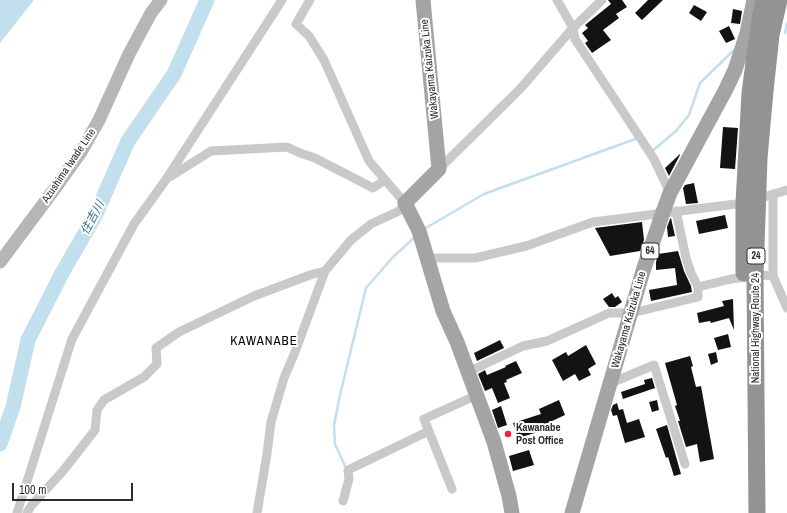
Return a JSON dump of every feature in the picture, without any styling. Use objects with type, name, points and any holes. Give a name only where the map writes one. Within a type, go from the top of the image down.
[{"type":"highway","name":"National Highway Route 24","points":[[745,513],[749,277],[758,198],[757,92],[760,19],[764,0]]},
{"type":"highway","name":"National Highway Route 24","points":[[757,92],[778,0]]},
{"type":"highway","name":"National Highway Route 24","points":[[749,277],[756,513]]},
{"type":"main road","name":"Azushima Iwade Line","points":[[0,262],[81,152],[129,54],[151,13],[161,0]]},
{"type":"main road","name":"Wakayama Kaizuka Line","points":[[423,0],[439,169]]},
{"type":"main road","name":"Wakayama Kaizuka Line","points":[[572,513],[632,313],[669,212],[670,193],[735,70],[747,33],[754,0]]},
{"type":"main road","points":[[726,89],[757,92]]},
{"type":"main road","points":[[439,169],[405,203],[419,231],[443,311],[457,342],[494,442],[509,496],[512,513]]},
{"type":"street","points":[[17,513],[72,339],[134,224],[165,180],[282,0]]},
{"type":"street","points":[[257,513],[271,422],[284,378],[325,271],[351,240],[371,224],[399,211],[405,203],[369,161],[324,60],[309,36],[296,24],[310,0]]},
{"type":"street","points":[[557,0],[573,28],[575,40],[654,159],[670,193]]},
{"type":"street","points":[[439,169],[520,89],[573,28],[602,0]]},
{"type":"street","points":[[165,180],[211,151],[287,147],[315,158],[373,188],[385,180]]},
{"type":"street","points":[[427,260],[432,258],[475,258],[526,246],[593,222],[758,198],[787,190]]},
{"type":"street","points":[[758,198],[773,276],[787,308]]},
{"type":"street","points":[[468,372],[523,346],[547,341],[609,313],[632,313],[698,297],[698,287],[691,273],[669,212]]},
{"type":"street","points":[[27,513],[31,506],[63,471],[95,430],[97,410],[104,400],[144,377],[157,364],[156,348],[179,332],[254,296],[310,274],[325,271]]},
{"type":"street","points":[[698,287],[732,279],[773,276]]},
{"type":"street","points":[[611,382],[654,366],[685,464]]},
{"type":"street","points":[[452,489],[424,419],[477,395]]},
{"type":"street","points":[[342,501],[350,479],[348,470],[429,432]]},
{"type":"water","points":[[0,0],[34,0],[0,43]]},
{"type":"building","points":[[608,0],[622,0],[627,7],[616,14],[619,18],[603,30],[611,40],[592,53],[585,43],[588,41],[582,33],[588,28],[585,25],[611,4]]},
{"type":"building","points":[[648,0],[663,0],[642,20],[635,13]]},
{"type":"building","points":[[694,5],[707,12],[701,21],[689,13]]},
{"type":"building","points":[[733,9],[742,11],[740,24],[731,23]]},
{"type":"building","points":[[729,26],[735,39],[726,43],[719,31]]},
{"type":"building","points":[[723,127],[738,128],[735,169],[720,168]]},
{"type":"building","points":[[680,155],[669,176],[665,168]]},
{"type":"building","points":[[694,183],[698,203],[686,204],[683,188],[685,185]]},
{"type":"building","points":[[725,215],[728,228],[699,234],[696,221]]},
{"type":"building","points":[[671,218],[675,236],[668,237],[667,227]]},
{"type":"building","points":[[642,222],[644,240],[640,251],[610,256],[595,228]]},
{"type":"building","points":[[678,251],[692,292],[651,301],[649,290],[677,285],[675,268],[656,270],[658,254]]},
{"type":"building","points":[[612,293],[615,298],[618,296],[622,302],[615,307],[609,307],[603,299]]},
{"type":"building","points":[[733,299],[734,330],[729,318],[711,323],[710,321],[699,323],[697,313],[724,306],[722,301]]},
{"type":"building","points":[[728,334],[731,347],[718,350],[714,338]]},
{"type":"building","points":[[500,340],[504,348],[477,361],[474,353]]},
{"type":"building","points":[[586,345],[596,364],[588,369],[591,375],[579,381],[575,374],[563,381],[552,360],[566,352],[568,356]]},
{"type":"building","points":[[716,352],[718,362],[711,365],[708,354]]},
{"type":"building","points":[[690,356],[696,387],[701,386],[714,459],[700,462],[697,444],[686,447],[678,421],[680,421],[675,406],[677,405],[665,363]]},
{"type":"building","points":[[516,361],[522,373],[506,380],[507,382],[504,383],[510,398],[498,403],[492,388],[485,391],[478,374],[485,370],[487,375]]},
{"type":"building","points":[[652,378],[655,388],[623,399],[621,392],[645,384],[644,380]]},
{"type":"building","points":[[559,400],[565,415],[537,428],[538,432],[518,438],[513,423],[541,414],[539,409]]},
{"type":"building","points":[[657,400],[659,410],[652,412],[649,402]]},
{"type":"building","points":[[617,403],[619,410],[623,409],[627,423],[639,419],[645,437],[625,443],[617,415],[613,416],[611,410],[613,405]]},
{"type":"building","points":[[501,406],[507,425],[498,428],[492,410]]},
{"type":"building","points":[[667,425],[681,474],[674,476],[656,429]]},
{"type":"building","points":[[529,450],[534,465],[513,471],[509,456]]},
{"type":"waterway","name":"住吉川","points":[[0,444],[13,407],[28,340],[62,273],[95,216],[128,141],[174,74],[207,0]]},
{"type":"waterway","points":[[785,33],[787,23]]},
{"type":"waterway","points":[[651,152],[676,131],[689,115],[700,83],[734,50]]},
{"type":"waterway","points":[[424,229],[484,194],[638,138]]},
{"type":"waterway","points":[[345,466],[335,444],[334,425],[366,288],[393,257],[415,237]]},
{"type":"place","name":"Kawanabe Post Office","points":[[508,434]]},
{"type":"district","name":"KAWANABE","points":[[264,342]]}]
